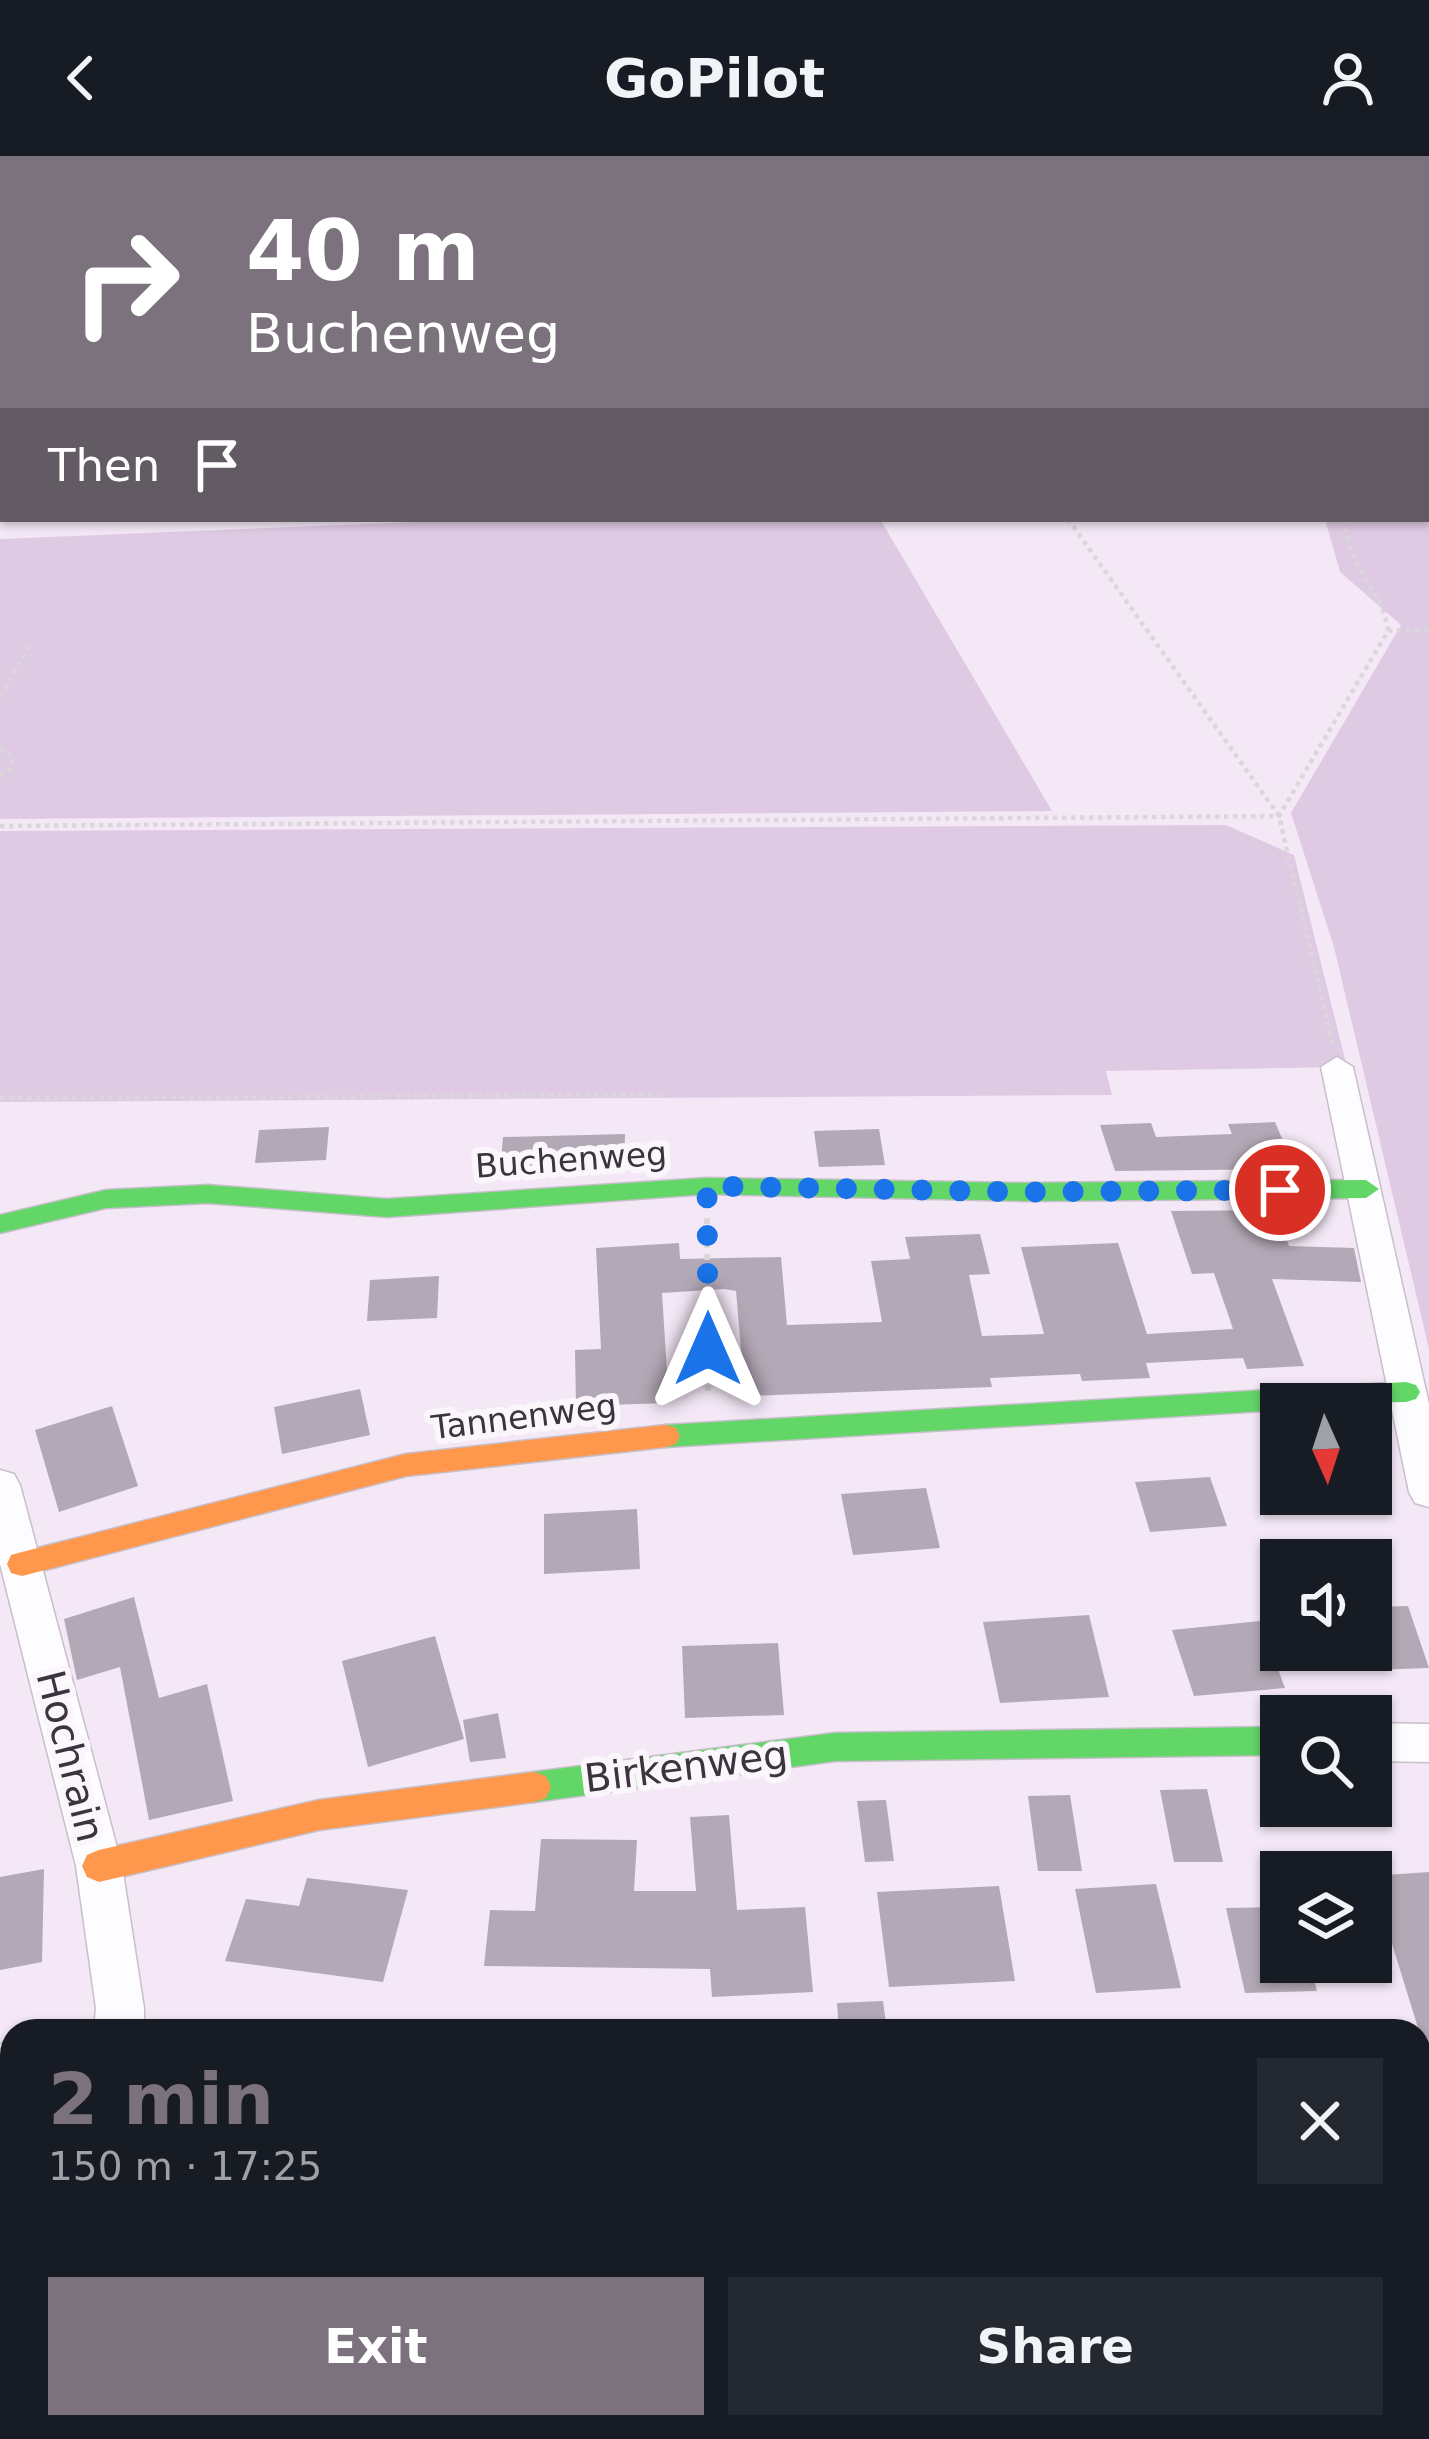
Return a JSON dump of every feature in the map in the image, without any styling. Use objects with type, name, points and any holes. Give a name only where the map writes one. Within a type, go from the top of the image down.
[{"type":"street","points":[[1337,1067],[1429,1492]]},
{"type":"street","name":"Buchenweg","points":[[0,1224],[106,1199],[208,1194],[387,1208],[707,1186],[1024,1192],[1366,1189]]},
{"type":"street","name":"Tannenweg","points":[[22,1564],[406,1466],[708,1431],[1406,1392]]},
{"type":"street","name":"Hochrain","points":[[0,1485],[99,1867],[120,2019]]},
{"type":"street","name":"Birkenweg","points":[[99,1867],[320,1815],[835,1747],[1260,1741]]},
{"type":"street","points":[[1392,1742],[1429,1743]]},
{"type":"path","points":[[1070,522],[1279,816],[1315,954],[1337,1067]]},
{"type":"path","points":[[1279,816],[1388,631],[1389,615],[1350,559],[1342,538],[1345,522]]},
{"type":"path","points":[[1388,631],[1429,629]]},
{"type":"path","points":[[0,697],[29,645]]},
{"type":"path","points":[[0,748],[14,757],[10,769],[0,775]]},
{"type":"path","points":[[0,826],[1279,816]]},
{"type":"path","points":[[0,1098],[660,1095]]},
{"type":"path","points":[[707,1186],[708,1431]]},
{"type":"shaded area","points":[[416,522],[882,522],[1052,811],[0,819],[0,539]]},
{"type":"shaded area","points":[[1326,522],[1429,522],[1429,1349],[1334,947],[1291,813],[1401,625],[1340,572]]},
{"type":"shaded area","points":[[1226,825],[1294,855],[1347,1067],[1106,1071],[1112,1095],[0,1102],[0,831]]},
{"type":"building","points":[[1275,1122],[1295,1169],[1115,1171],[1100,1125],[1151,1123],[1156,1137],[1232,1134],[1228,1124]]},
{"type":"building","points":[[329,1127],[326,1160],[255,1163],[259,1130]]},
{"type":"building","points":[[879,1129],[885,1165],[819,1167],[814,1131]]},
{"type":"building","points":[[625,1134],[624,1171],[500,1172],[503,1137]]},
{"type":"building","points":[[1275,1210],[1289,1246],[1354,1248],[1361,1282],[1272,1279],[1304,1366],[1247,1369],[1243,1358],[1146,1363],[1150,1378],[1082,1381],[1080,1374],[990,1378],[992,1387],[745,1396],[736,1291],[724,1289],[662,1293],[669,1403],[576,1406],[575,1350],[601,1349],[596,1248],[679,1243],[680,1259],[781,1257],[787,1325],[882,1322],[871,1261],[910,1259],[905,1237],[980,1234],[990,1274],[969,1275],[982,1336],[1044,1334],[1021,1247],[1118,1243],[1147,1334],[1233,1329],[1214,1273],[1192,1274],[1171,1211]]},
{"type":"building","points":[[439,1276],[437,1318],[367,1321],[370,1280]]},
{"type":"building","points":[[360,1389],[370,1435],[282,1454],[274,1407]]},
{"type":"building","points":[[112,1406],[138,1486],[59,1512],[35,1430]]},
{"type":"building","points":[[1210,1477],[1227,1526],[1150,1532],[1135,1482]]},
{"type":"building","points":[[926,1488],[940,1548],[853,1555],[841,1494]]},
{"type":"building","points":[[637,1509],[640,1569],[544,1574],[544,1514]]},
{"type":"building","points":[[134,1597],[159,1698],[207,1684],[233,1801],[149,1820],[120,1667],[77,1680],[64,1619]]},
{"type":"building","points":[[1392,1606],[1408,1606],[1429,1668],[1392,1669]]},
{"type":"building","points":[[1089,1615],[1109,1697],[1000,1703],[983,1622]]},
{"type":"building","points":[[1260,1621],[1260,1671],[1279,1671],[1285,1688],[1194,1696],[1172,1630]]},
{"type":"building","points":[[435,1636],[464,1739],[368,1767],[342,1661]]},
{"type":"building","points":[[778,1643],[784,1715],[685,1718],[682,1646]]},
{"type":"building","points":[[498,1713],[506,1758],[470,1762],[463,1720]]},
{"type":"building","points":[[1207,1789],[1223,1862],[1174,1862],[1160,1790]]},
{"type":"building","points":[[1070,1795],[1082,1871],[1038,1871],[1028,1796]]},
{"type":"building","points":[[886,1800],[894,1861],[865,1862],[857,1801]]},
{"type":"building","points":[[729,1815],[737,1910],[805,1907],[813,1992],[712,1997],[710,1969],[484,1966],[490,1910],[535,1911],[541,1839],[637,1840],[634,1891],[696,1891],[690,1817]]},
{"type":"building","points":[[44,1869],[42,1962],[0,1970],[0,1877]]},
{"type":"building","points":[[1429,1872],[1429,2019],[1415,2019],[1392,1944],[1392,1875]]},
{"type":"building","points":[[307,1878],[408,1890],[383,1982],[225,1961],[246,1899],[299,1906]]},
{"type":"building","points":[[1156,1884],[1181,1988],[1096,1993],[1075,1889]]},
{"type":"building","points":[[999,1886],[1015,1981],[889,1987],[877,1892]]},
{"type":"building","points":[[1260,1907],[1260,1983],[1315,1983],[1317,1991],[1245,1993],[1226,1908]]},
{"type":"building","points":[[883,2001],[885,2019],[838,2019],[837,2003]]},
{"type":"traffic: fast","points":[[0,1224],[106,1199],[208,1194],[387,1208],[707,1186],[1024,1192],[1366,1189]]},
{"type":"traffic: fast","points":[[666,1436],[1406,1392]]},
{"type":"traffic: fast","points":[[534,1787],[835,1747],[1260,1741]]},
{"type":"traffic: slow","points":[[22,1564],[406,1465],[666,1436]]},
{"type":"traffic: slow","points":[[99,1866],[319,1815],[534,1787]]},
{"type":"route","points":[[708,1349],[707,1186],[1024,1192],[1280,1190]]}]
